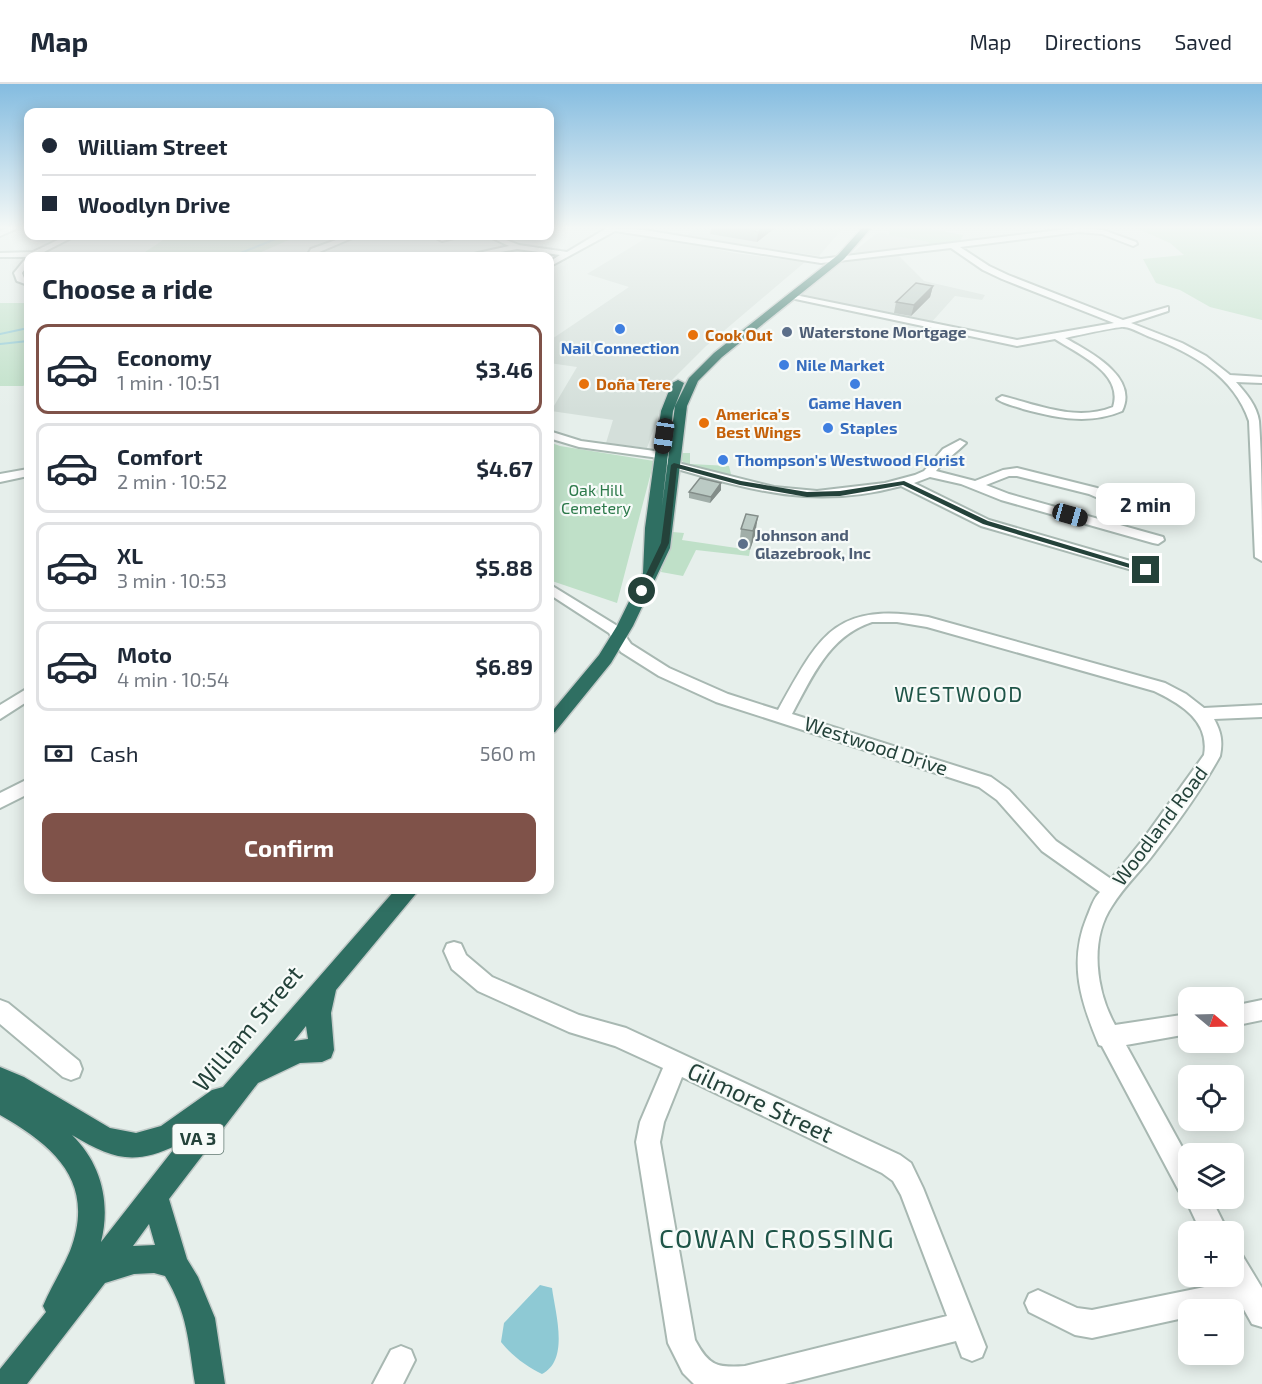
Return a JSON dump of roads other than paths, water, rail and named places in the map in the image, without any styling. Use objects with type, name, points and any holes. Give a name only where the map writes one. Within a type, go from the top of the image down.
[{"type":"highway","points":[[649,574],[652,528],[669,405],[681,378],[701,357],[757,318],[791,289]]},
{"type":"highway","points":[[772,306],[801,289]]},
{"type":"highway","points":[[554,721],[587,682],[618,638],[665,543],[681,406],[688,387],[708,363],[757,318]]},
{"type":"highway","name":"William Street","points":[[8,1384],[245,1079],[405,894]]},
{"type":"highway","points":[[0,1079],[30,1093],[87,1128],[119,1144],[137,1146],[156,1141],[181,1128],[245,1079],[298,1051],[322,1050],[317,1026],[318,1012],[324,993],[335,974]]},
{"type":"highway","points":[[0,1101],[30,1118],[59,1139],[71,1152],[90,1190],[93,1210],[87,1240],[75,1271],[41,1339]]},
{"type":"highway","points":[[154,1194],[175,1265],[188,1287],[200,1318],[210,1384]]},
{"type":"highway","points":[[94,1272],[134,1259],[148,1257],[175,1265]]},
{"type":"street","points":[[1036,289],[1191,351],[1227,378],[1244,399],[1253,417],[1262,557]]},
{"type":"street","points":[[790,297],[1001,342],[1025,343],[1059,338],[1123,323],[1165,309]]},
{"type":"street","points":[[1002,399],[1074,416],[1096,416],[1118,409],[1122,401],[1122,393],[1115,379],[1087,355],[1059,338]]},
{"type":"street","points":[[1227,378],[1262,380]]},
{"type":"street","points":[[554,436],[579,444],[662,455],[674,465],[774,491],[807,495],[840,493],[904,483],[928,473],[947,451],[960,443]]},
{"type":"street","points":[[976,485],[1007,472],[1017,472],[1084,488],[1141,512]]},
{"type":"street","points":[[928,473],[976,485],[1005,497],[1158,540]]},
{"type":"street","points":[[0,478],[24,474]]},
{"type":"street","points":[[904,483],[985,523],[1146,570]]},
{"type":"street","name":"Westwood Drive","points":[[554,591],[614,630],[626,648],[685,683],[722,698],[985,782],[1003,795],[1049,846],[1112,890]]},
{"type":"street","name":"Woodland Road","points":[[783,716],[822,647],[831,636],[855,623],[890,618],[928,622],[1159,687],[1182,699],[1200,714],[1213,730],[1215,740],[1212,756],[1149,846],[1112,890],[1097,914],[1088,954],[1088,981],[1092,1001],[1107,1037],[1178,1164]]},
{"type":"street","points":[[0,713],[24,697]]},
{"type":"street","points":[[1200,714],[1262,711]]},
{"type":"street","points":[[0,801],[24,788]]},
{"type":"street","name":"Gilmore Street","points":[[454,951],[459,962],[485,984],[577,1025],[618,1036],[891,1164],[902,1172],[911,1188],[968,1336],[745,1382]]},
{"type":"street","points":[[0,1010],[71,1069]]},
{"type":"street","points":[[1244,1014],[1262,1010]]},
{"type":"street","points":[[1107,1037],[1178,1026]]},
{"type":"street","points":[[676,1064],[652,1122],[648,1142],[682,1343],[694,1368],[707,1379],[745,1382]]},
{"type":"street","points":[[1244,1283],[1262,1314]]},
{"type":"street","points":[[1038,1303],[1075,1321],[1092,1324],[1248,1290]]},
{"type":"water","points":[[540,1285],[552,1288],[559,1335],[556,1358],[551,1367],[542,1374],[520,1360],[501,1342],[504,1323]]},
{"type":"waterway","points":[[0,334],[24,329]]},
{"type":"waterway","points":[[0,344],[24,341]]},
{"type":"place","name":"Nail Connection","points":[[620,329]]},
{"type":"place","name":"Waterstone Mortgage","points":[[787,332]]},
{"type":"place","name":"Cook Out","points":[[693,335]]},
{"type":"place","name":"Nile Market","points":[[784,365]]},
{"type":"place","name":"Doña Tere","points":[[584,384]]},
{"type":"place","name":"Game Haven","points":[[855,384]]},
{"type":"place","name":"America's Best Wings","points":[[704,423]]},
{"type":"place","name":"Staples","points":[[828,428]]},
{"type":"place","name":"Thompson's Westwood Florist","points":[[723,460]]},
{"type":"place","name":"Johnson and Glazebrook, Inc","points":[[743,544]]},
{"type":"district","name":"WESTWOOD","points":[[959,695]]},
{"type":"district","name":"COWAN CROSSING","points":[[777,1239]]},
{"type":"park label","name":"Oak Hill Cemetery","points":[[596,499]]}]
